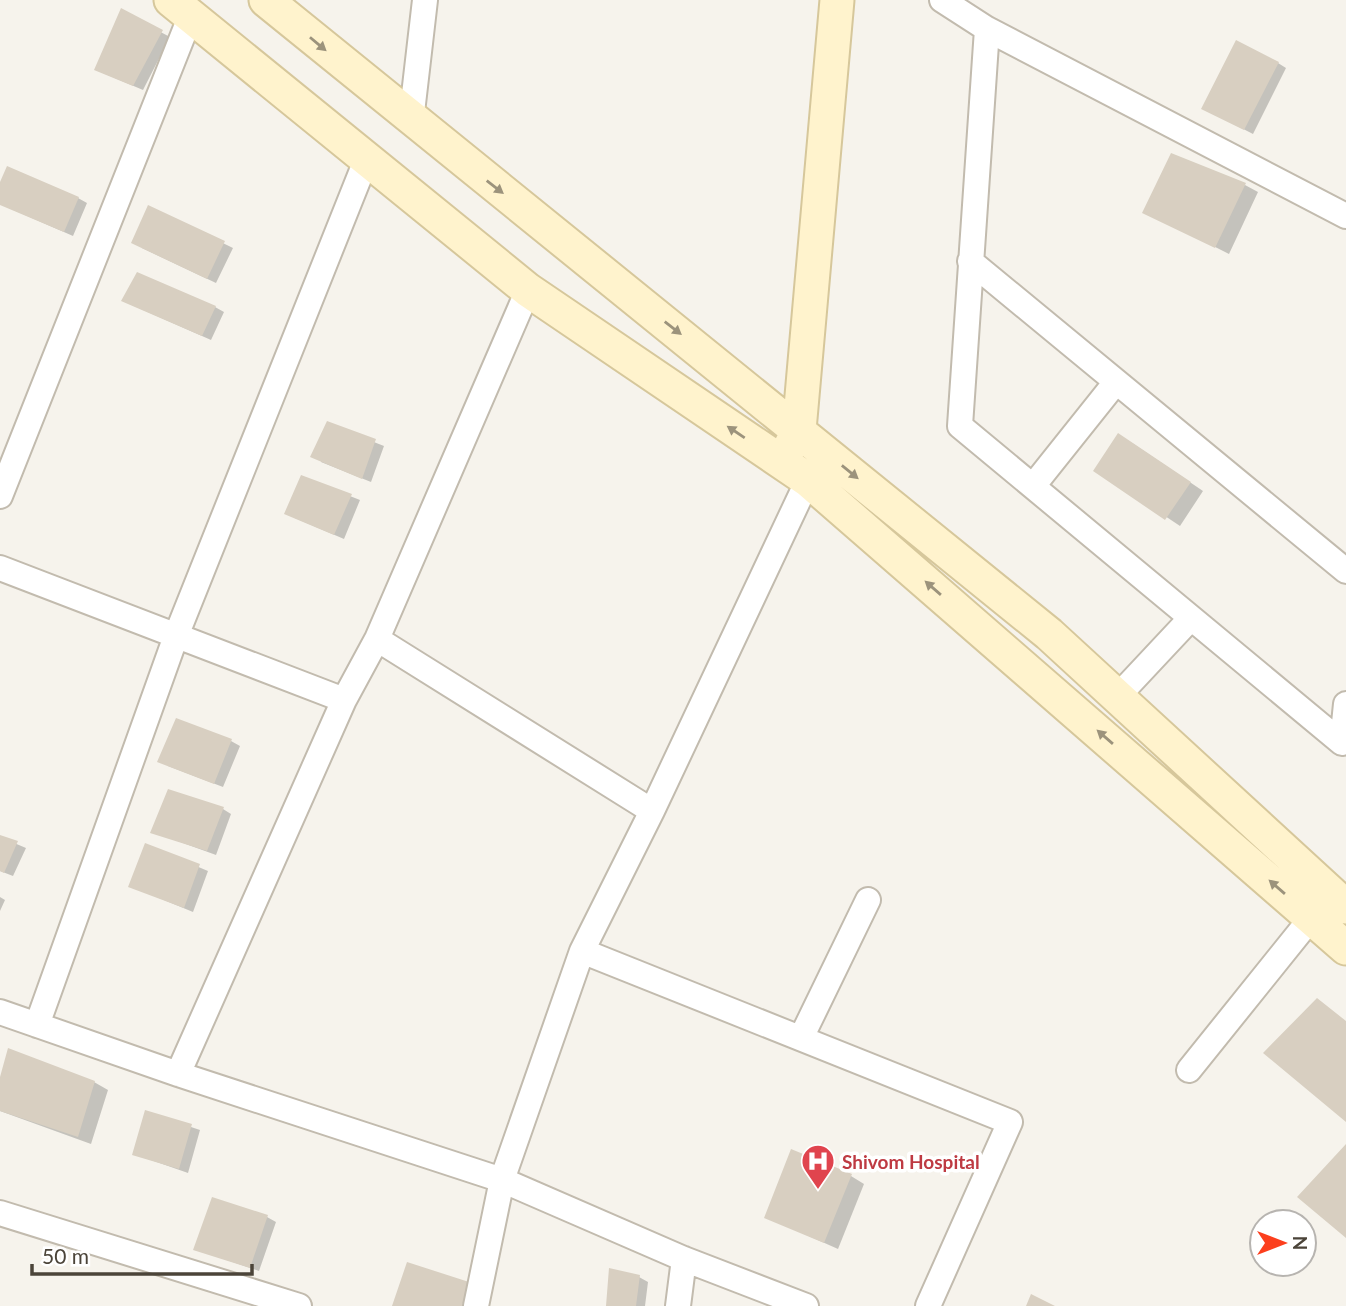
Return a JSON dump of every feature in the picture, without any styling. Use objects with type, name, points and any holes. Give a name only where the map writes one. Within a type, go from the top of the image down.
[{"type":"main road","points":[[265,0],[411,121],[799,430],[1049,634],[1346,907]]},
{"type":"main road","points":[[795,471],[837,0]]},
{"type":"main road","points":[[181,8],[528,289],[795,471],[1346,948]]},
{"type":"street","points":[[411,121],[425,0]]},
{"type":"street","points":[[943,0],[987,29],[1346,216]]},
{"type":"street","points":[[0,496],[181,8]]},
{"type":"street","points":[[987,29],[960,426],[1342,743],[1346,704]]},
{"type":"street","points":[[37,1025],[176,635],[367,158]]},
{"type":"street","points":[[970,261],[1346,571]]},
{"type":"street","points":[[178,1074],[344,700],[377,639],[528,289]]},
{"type":"street","points":[[1033,486],[1116,382]]},
{"type":"street","points":[[476,1306],[502,1180],[582,951],[653,811],[795,471]]},
{"type":"street","points":[[0,568],[344,700]]},
{"type":"street","points":[[1117,697],[1191,618]]},
{"type":"street","points":[[377,639],[653,811]]},
{"type":"street","points":[[801,1038],[868,900]]},
{"type":"street","points":[[1189,1070],[1312,917]]},
{"type":"street","points":[[582,951],[1010,1122],[928,1306]]},
{"type":"street","points":[[0,1012],[178,1074],[502,1180],[684,1259],[806,1306]]},
{"type":"street","points":[[0,1213],[260,1300],[299,1306]]},
{"type":"street","points":[[678,1306],[684,1259]]},
{"type":"building","points":[[121,8],[163,30],[133,86],[94,70]]},
{"type":"building","points":[[1236,40],[1279,62],[1244,130],[1201,109]]},
{"type":"building","points":[[1171,153],[1246,183],[1215,248],[1142,213]]},
{"type":"building","points":[[7,166],[79,197],[64,232],[0,205],[0,182]]},
{"type":"building","points":[[148,205],[225,241],[207,279],[131,243]]},
{"type":"building","points":[[137,272],[216,306],[202,336],[121,301]]},
{"type":"building","points":[[327,421],[376,439],[362,479],[310,457]]},
{"type":"building","points":[[1118,433],[1191,482],[1165,520],[1093,471]]},
{"type":"building","points":[[301,475],[352,494],[334,535],[284,514]]},
{"type":"building","points":[[176,718],[232,739],[214,784],[157,762]]},
{"type":"building","points":[[168,789],[224,807],[207,851],[150,833]]},
{"type":"building","points":[[0,835],[18,841],[4,873],[0,871]]},
{"type":"building","points":[[145,843],[200,864],[184,908],[128,887]]},
{"type":"building","points":[[1317,998],[1346,1021],[1346,1122],[1263,1053]]},
{"type":"building","points":[[8,1048],[95,1081],[78,1137],[0,1111],[0,1077]]},
{"type":"building","points":[[145,1110],[192,1124],[179,1169],[132,1155]]},
{"type":"building","points":[[1346,1144],[1346,1238],[1318,1215],[1318,1208],[1310,1208],[1297,1197]]},
{"type":"building","points":[[791,1149],[852,1174],[824,1243],[764,1218]]},
{"type":"building","points":[[212,1197],[268,1215],[250,1268],[193,1250]]},
{"type":"building","points":[[407,1262],[469,1282],[462,1306],[392,1306]]},
{"type":"building","points":[[609,1268],[640,1275],[636,1306],[606,1306]]},
{"type":"building","points":[[1031,1294],[1055,1306],[1026,1306]]},
{"type":"place","name":"Shivom Hospital","points":[[818,1191]]}]
